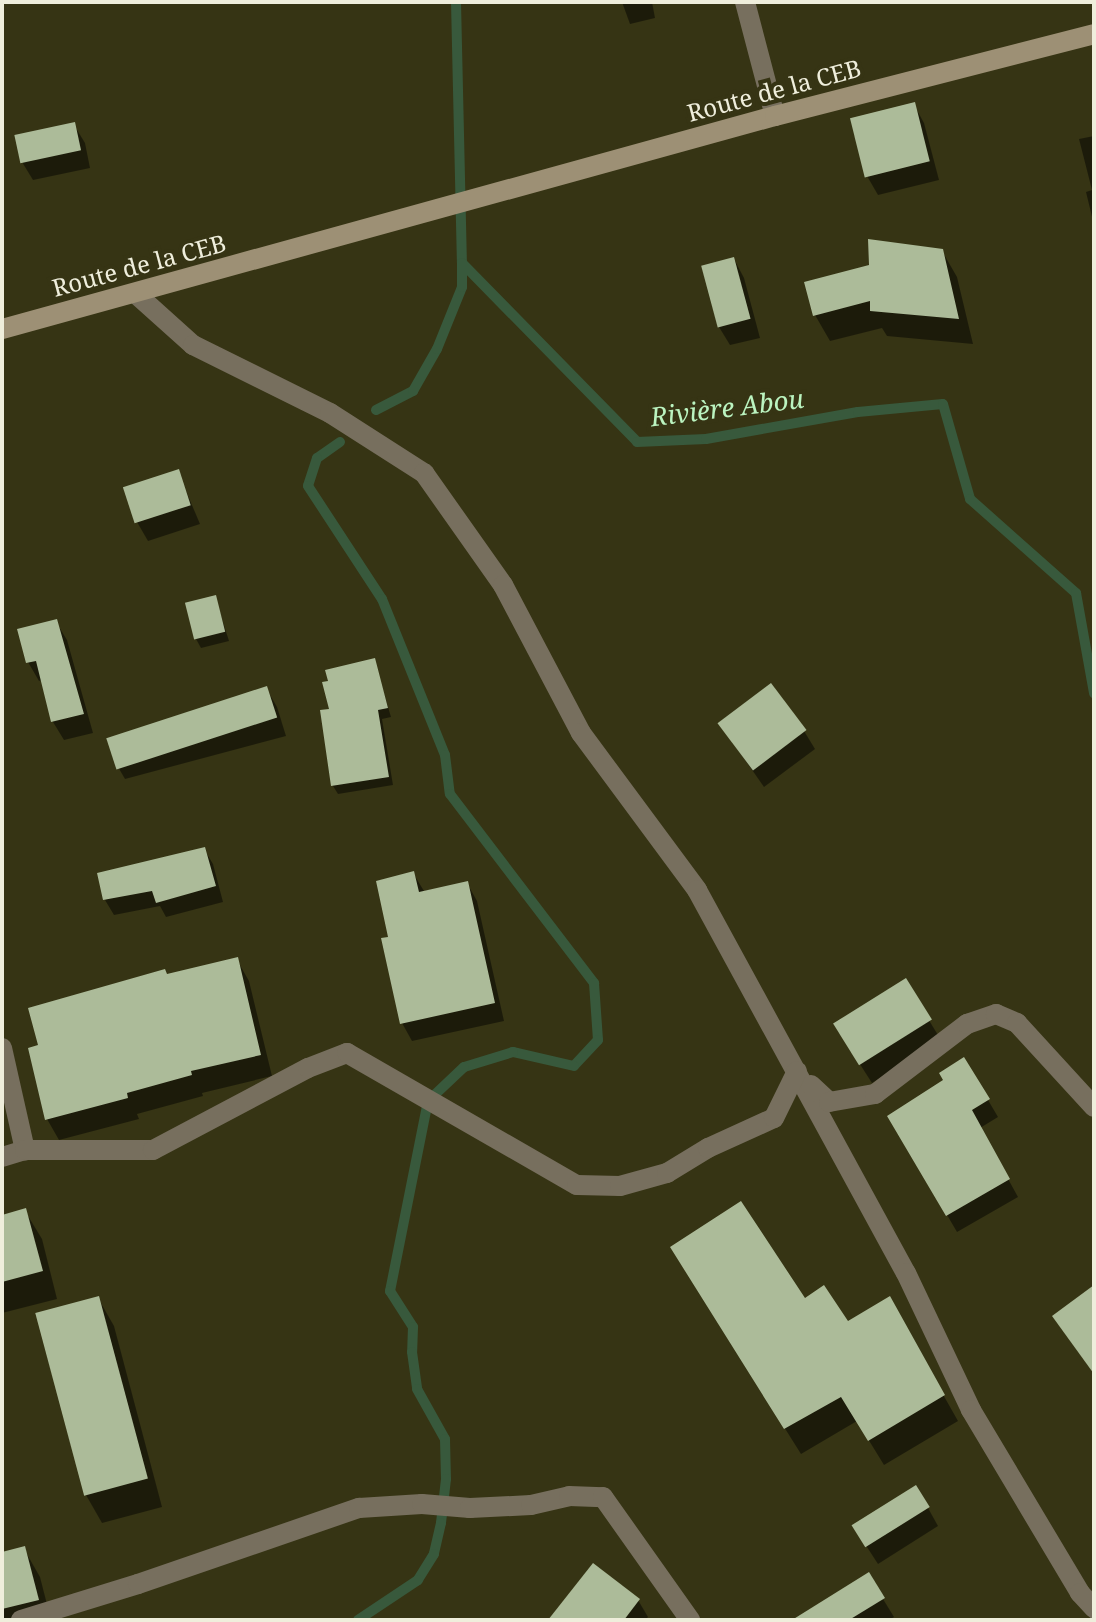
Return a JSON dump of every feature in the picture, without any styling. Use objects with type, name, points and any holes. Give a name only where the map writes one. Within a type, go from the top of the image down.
[{"type":"main road","name":"Route de la CEB","points":[[2,329],[775,116],[1094,34]]},
{"type":"street","points":[[745,2],[775,116]]},
{"type":"street","points":[[135,293],[193,345],[330,413],[424,473],[503,585],[581,733],[697,890],[906,1273],[971,1410],[1080,1593],[1094,1608]]},
{"type":"street","points":[[797,1071],[829,1102],[875,1094],[967,1024],[996,1014],[1017,1023],[1094,1107]]},
{"type":"street","points":[[2,1048],[25,1150]]},
{"type":"street","points":[[2,1157],[25,1150],[153,1150],[308,1068],[347,1053],[577,1185],[620,1186],[667,1173],[708,1148],[774,1118],[797,1071]]},
{"type":"street","points":[[21,1620],[138,1584],[359,1508],[422,1504],[470,1508],[531,1505],[569,1496],[603,1497],[690,1620]]},
{"type":"building","points":[[915,102],[930,161],[865,177],[850,118]]},
{"type":"building","points":[[75,122],[81,150],[20,163],[14,135]]},
{"type":"building","points":[[868,239],[943,249],[959,319],[870,311],[870,301],[813,316],[804,282],[869,265]]},
{"type":"building","points":[[734,257],[751,319],[718,328],[701,266]]},
{"type":"building","points":[[179,469],[191,505],[135,523],[123,487]]},
{"type":"building","points":[[216,595],[225,632],[194,640],[185,603]]},
{"type":"building","points":[[57,619],[84,714],[51,722],[36,661],[26,663],[17,629]]},
{"type":"building","points":[[375,658],[388,708],[378,710],[389,777],[331,786],[320,710],[329,709],[322,682],[328,681],[325,670]]},
{"type":"building","points":[[771,683],[807,730],[753,770],[717,723]]},
{"type":"building","points":[[267,686],[277,717],[116,770],[106,738]]},
{"type":"building","points":[[205,847],[216,886],[156,903],[152,891],[103,900],[97,873]]},
{"type":"building","points":[[414,871],[419,892],[468,881],[495,1003],[400,1024],[381,938],[388,937],[376,881]]},
{"type":"building","points":[[238,957],[261,1055],[191,1071],[192,1075],[127,1093],[128,1098],[45,1120],[28,1048],[38,1045],[28,1008],[165,969],[167,974]]},
{"type":"building","points":[[906,978],[932,1020],[859,1065],[833,1024]]},
{"type":"building","points":[[964,1057],[990,1099],[972,1110],[1010,1179],[946,1216],[887,1116],[943,1080],[939,1073]]},
{"type":"building","points":[[741,1201],[805,1298],[824,1285],[848,1321],[890,1296],[945,1395],[868,1441],[841,1397],[784,1429],[670,1247]]},
{"type":"building","points":[[26,1208],[43,1271],[2,1282],[2,1215]]},
{"type":"building","points":[[1094,1285],[1094,1374],[1052,1316]]},
{"type":"building","points":[[99,1296],[148,1479],[84,1496],[35,1313]]},
{"type":"building","points":[[916,1485],[930,1507],[865,1547],[852,1525]]},
{"type":"building","points":[[25,1546],[39,1600],[2,1609],[2,1552]]},
{"type":"building","points":[[593,1563],[640,1599],[624,1620],[548,1620]]},
{"type":"building","points":[[869,1572],[885,1598],[849,1620],[792,1620]]},
{"type":"waterway","name":"Rivière Abou","points":[[456,2],[462,263],[637,442],[706,439],[858,412],[943,404],[970,499],[1076,593],[1094,693]]},
{"type":"waterway","points":[[376,410],[413,391],[437,349],[462,287],[462,263]]},
{"type":"waterway","points":[[340,442],[317,458],[308,486],[382,599],[445,755],[450,794],[594,983],[598,1040],[574,1066],[513,1052],[464,1067],[428,1101],[390,1291],[413,1327],[412,1352],[417,1389],[445,1439],[446,1479],[441,1523],[434,1554],[418,1580],[358,1620]]}]
